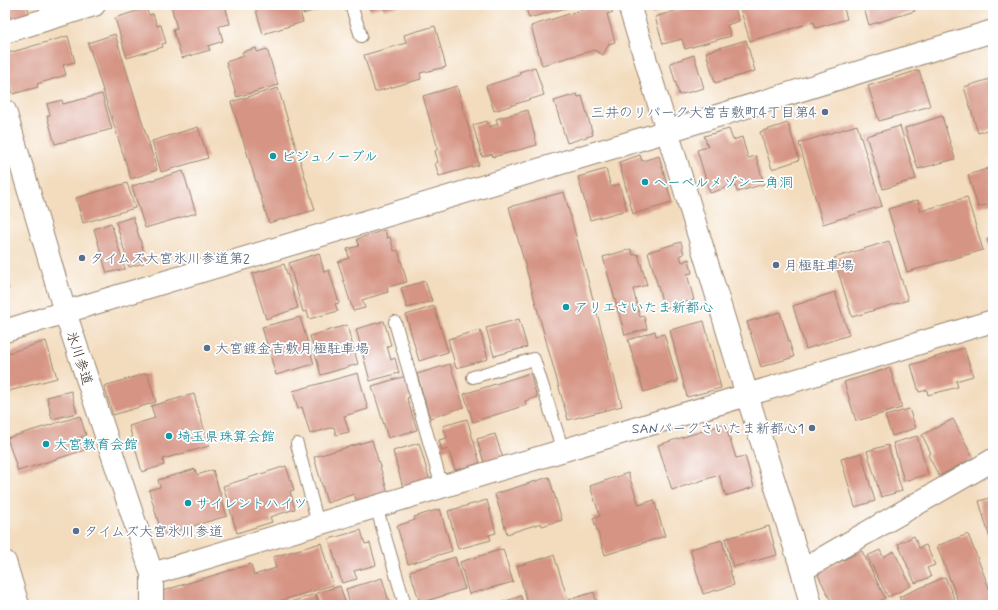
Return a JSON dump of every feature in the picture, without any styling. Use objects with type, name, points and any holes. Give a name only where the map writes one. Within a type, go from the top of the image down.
[{"type":"street","points":[[5,32],[94,5]]},
{"type":"street","points":[[629,5],[747,395],[802,570],[811,605]]},
{"type":"street","points":[[5,331],[668,131],[993,31]]},
{"type":"street","name":"氷川参道","points":[[5,111],[65,312],[152,574],[152,605]]},
{"type":"street","points":[[152,574],[993,321]]},
{"type":"street","points":[[802,570],[993,460]]},
{"type":"street","points":[[5,562],[18,605]]},
{"type":"lane","points":[[351,5],[361,36]]},
{"type":"lane","points":[[395,322],[442,487]]},
{"type":"lane","points":[[473,377],[534,359],[563,451]]},
{"type":"lane","points":[[297,444],[318,524]]},
{"type":"lane","points":[[376,506],[405,605]]},
{"type":"building","points":[[5,5],[27,5],[31,19],[5,26]]},
{"type":"building","points":[[171,5],[225,5],[230,24],[219,26],[223,41],[208,46],[210,50],[182,58],[173,30],[177,29]]},
{"type":"building","points":[[262,5],[298,5],[303,22],[263,34],[255,7]]},
{"type":"building","points":[[300,5],[333,5],[303,14]]},
{"type":"building","points":[[369,5],[402,5],[384,10],[383,6],[370,10]]},
{"type":"building","points":[[525,5],[565,5],[566,8],[529,18]]},
{"type":"building","points":[[597,5],[610,5],[613,12],[607,14],[615,42],[609,44],[603,55],[594,50],[542,65],[531,26]]},
{"type":"building","points":[[652,5],[674,5],[674,6],[653,11]]},
{"type":"building","points":[[694,5],[734,5],[739,21],[727,25],[731,36],[685,49],[682,39],[663,44],[655,17]]},
{"type":"building","points":[[739,5],[843,5],[847,19],[816,28],[814,22],[750,41]]},
{"type":"building","points":[[863,5],[913,5],[915,11],[869,25]]},
{"type":"building","points":[[146,8],[149,15],[153,14],[157,26],[161,25],[166,43],[162,44],[163,47],[127,58],[115,18]]},
{"type":"building","points":[[435,26],[446,67],[420,73],[421,79],[375,92],[364,55],[406,43],[404,35]]},
{"type":"building","points":[[115,34],[157,170],[131,179],[88,43]]},
{"type":"building","points":[[68,36],[75,62],[63,65],[66,75],[37,84],[38,87],[13,94],[5,67],[5,54]]},
{"type":"building","points":[[746,40],[755,71],[715,83],[706,52]]},
{"type":"building","points":[[256,48],[257,52],[267,49],[278,85],[237,97],[226,62],[244,56],[242,52]]},
{"type":"building","points":[[694,55],[704,88],[679,95],[670,63]]},
{"type":"building","points":[[535,67],[544,95],[494,111],[486,86],[520,75],[519,72]]},
{"type":"building","points":[[919,70],[930,106],[879,121],[868,86]]},
{"type":"building","points":[[993,78],[993,128],[978,133],[964,87]]},
{"type":"building","points":[[457,86],[479,165],[439,176],[435,163],[438,162],[435,151],[438,149],[423,96]]},
{"type":"building","name":"ビジュノーブル","points":[[278,88],[315,210],[269,223],[231,102]]},
{"type":"building","points":[[102,94],[112,129],[55,144],[47,116],[50,115],[47,104],[62,100],[63,104]]},
{"type":"building","points":[[577,94],[578,97],[582,96],[593,135],[567,143],[554,101]]},
{"type":"building","points":[[528,110],[537,145],[493,157],[492,154],[482,157],[473,125],[487,121],[489,127],[498,124],[496,119]]},
{"type":"building","points":[[942,116],[955,159],[918,169],[905,128]]},
{"type":"building","points":[[788,123],[799,160],[772,169],[760,132]]},
{"type":"building","points":[[857,125],[882,206],[823,224],[799,143]]},
{"type":"building","points":[[900,126],[916,179],[883,189],[866,136]]},
{"type":"building","points":[[198,127],[208,158],[161,172],[152,141]]},
{"type":"building","points":[[729,129],[733,140],[742,137],[748,158],[756,156],[764,184],[737,192],[735,185],[710,193],[697,150],[708,147],[704,136]]},
{"type":"building","name":"ヘーベルメゾン一角洞","points":[[640,155],[642,161],[659,156],[672,203],[633,214],[619,162]]},
{"type":"building","points":[[993,167],[993,203],[978,207],[968,175]]},
{"type":"building","points":[[606,169],[611,187],[619,184],[627,210],[590,220],[578,177]]},
{"type":"building","points":[[183,171],[196,213],[145,228],[132,186]]},
{"type":"building","points":[[127,183],[135,208],[83,223],[76,198]]},
{"type":"building","name":"アリエさいたま新都心","points":[[564,192],[622,406],[568,420],[509,207]]},
{"type":"building","points":[[967,197],[983,250],[907,272],[888,209],[918,200],[921,211]]},
{"type":"building","points":[[5,203],[9,214],[5,216]]},
{"type":"building","points":[[133,217],[147,262],[129,267],[116,222]]},
{"type":"building","points":[[111,223],[125,269],[107,273],[94,229]]},
{"type":"building","points":[[385,230],[387,238],[390,237],[394,251],[398,250],[407,282],[387,287],[388,292],[362,300],[365,308],[353,311],[338,262],[349,258],[347,249],[359,246],[357,239]]},
{"type":"building","points":[[993,238],[993,256],[987,239]]},
{"type":"building","points":[[889,241],[908,300],[852,317],[834,258]]},
{"type":"building","points":[[681,242],[684,254],[680,255],[682,262],[689,259],[692,273],[687,274],[694,300],[664,308],[648,252]]},
{"type":"building","points":[[631,249],[633,255],[638,254],[647,285],[633,289],[640,317],[644,316],[647,329],[625,335],[603,257]]},
{"type":"building","points":[[319,253],[324,272],[329,270],[339,303],[335,304],[338,311],[309,319],[307,311],[303,312],[289,263]]},
{"type":"building","points":[[284,264],[298,308],[266,319],[252,274]]},
{"type":"building","points":[[5,277],[9,289],[5,290]]},
{"type":"building","points":[[425,281],[432,301],[407,308],[401,288]]},
{"type":"building","points":[[835,292],[849,335],[806,349],[793,306]]},
{"type":"building","points":[[434,306],[448,352],[419,361],[406,315]]},
{"type":"building","points":[[780,312],[794,357],[761,367],[747,322]]},
{"type":"building","points":[[300,317],[314,364],[276,375],[262,327]]},
{"type":"building","points":[[519,319],[527,347],[494,356],[486,328]]},
{"type":"building","points":[[384,321],[391,345],[387,346],[391,360],[395,358],[399,373],[370,381],[356,329]]},
{"type":"building","points":[[704,321],[721,388],[687,397],[670,330]]},
{"type":"building","points":[[347,325],[358,364],[321,375],[310,336]]},
{"type":"building","points":[[480,330],[488,359],[456,368],[448,339]]},
{"type":"building","points":[[655,331],[656,336],[664,334],[678,381],[644,392],[628,340]]},
{"type":"building","points":[[46,341],[57,378],[5,392],[5,354]]},
{"type":"building","points":[[964,348],[973,376],[956,381],[958,387],[928,395],[927,390],[919,392],[911,365]]},
{"type":"building","points":[[450,364],[464,407],[430,418],[417,374]]},
{"type":"building","points":[[890,368],[902,408],[856,421],[844,382]]},
{"type":"building","points":[[147,373],[156,402],[113,415],[104,386]]},
{"type":"building","points":[[358,373],[368,409],[344,416],[349,432],[336,435],[334,427],[310,434],[302,407],[298,409],[293,391]]},
{"type":"building","points":[[530,373],[537,397],[525,401],[526,405],[473,422],[464,394]]},
{"type":"building","points":[[406,376],[412,396],[407,398],[417,430],[388,438],[372,386]]},
{"type":"building","points":[[71,391],[77,413],[52,419],[47,397]]},
{"type":"building","name":"埼玉県珠算会館","points":[[194,394],[209,446],[163,459],[164,465],[142,472],[129,426],[155,418],[151,406]]},
{"type":"building","points":[[909,409],[916,428],[892,436],[885,416]]},
{"type":"building","name":"大宮教育会館","points":[[80,416],[86,435],[81,437],[85,450],[18,471],[7,438]]},
{"type":"building","points":[[467,419],[480,463],[455,470],[448,449],[442,451],[439,440],[447,438],[443,426]]},
{"type":"building","points":[[953,419],[973,458],[939,476],[928,455],[931,453],[922,435]]},
{"type":"building","points":[[725,424],[736,458],[745,456],[754,487],[726,496],[719,475],[672,490],[658,445]]},
{"type":"building","points":[[495,434],[504,461],[485,466],[477,439]]},
{"type":"building","points":[[917,436],[928,474],[904,481],[893,443]]},
{"type":"building","points":[[372,440],[388,493],[357,502],[354,494],[327,503],[314,457]]},
{"type":"building","points":[[419,443],[430,481],[403,488],[393,451]]},
{"type":"building","points":[[888,445],[902,491],[881,497],[867,451]]},
{"type":"building","points":[[861,453],[875,501],[855,507],[841,459]]},
{"type":"building","points":[[286,466],[294,490],[290,491],[295,509],[270,517],[272,522],[237,533],[223,486]]},
{"type":"building","name":"サイレントハイツ","points":[[195,469],[197,475],[213,470],[227,516],[162,535],[149,490],[160,487],[158,480]]},
{"type":"building","points":[[628,473],[639,505],[654,500],[665,536],[605,555],[593,518],[600,516],[590,486]]},
{"type":"building","points":[[549,477],[562,520],[542,526],[541,523],[507,534],[495,494]]},
{"type":"building","points":[[993,497],[993,549],[979,501]]},
{"type":"building","points":[[487,500],[496,533],[489,535],[491,540],[458,549],[448,511]]},
{"type":"building","points":[[440,509],[452,551],[408,564],[397,526],[415,520],[414,517]]},
{"type":"building","points":[[769,526],[777,555],[733,567],[725,539]]},
{"type":"building","points":[[361,530],[365,544],[370,543],[376,565],[354,571],[357,579],[342,583],[329,539]]},
{"type":"building","points":[[968,534],[993,598],[993,605],[960,605],[937,546]]},
{"type":"building","points":[[914,536],[919,548],[926,545],[935,565],[927,568],[931,577],[915,583],[898,544]]},
{"type":"building","points":[[722,540],[734,585],[703,594],[690,549]]},
{"type":"building","points":[[321,543],[333,585],[266,605],[162,605],[162,591],[251,564],[254,575],[276,568],[273,557]]},
{"type":"building","points":[[503,549],[513,582],[469,594],[460,562]]},
{"type":"building","points":[[880,550],[883,557],[894,551],[911,586],[888,597],[867,556]]},
{"type":"building","points":[[862,551],[885,598],[872,605],[833,605],[817,573]]},
{"type":"building","points":[[554,555],[568,600],[594,592],[597,605],[528,605],[517,566]]},
{"type":"building","points":[[455,557],[465,589],[420,603],[410,571]]},
{"type":"building","points":[[945,577],[957,605],[903,605],[899,597]]},
{"type":"building","points":[[382,578],[390,605],[350,605],[346,589]]},
{"type":"building","points":[[340,586],[346,605],[320,605],[316,593]]},
{"type":"building","points":[[315,594],[318,605],[281,605]]},
{"type":"building","points":[[521,596],[524,605],[494,605]]},
{"type":"place","name":"三井のリパーク大宮吉敷町4丁目第4","points":[[825,112]]},
{"type":"place","name":"ビジュノーブル","points":[[273,156]]},
{"type":"place","name":"ヘーベルメゾン一角洞","points":[[645,182]]},
{"type":"place","name":"タイムズ大宮氷川参道第2","points":[[82,258]]},
{"type":"place","name":"月極駐車場","points":[[776,265]]},
{"type":"place","name":"アリエさいたま新都心","points":[[566,307]]},
{"type":"place","name":"大宮鍍金吉敷月極駐車場","points":[[207,348]]},
{"type":"place","name":"SANパークさいたま新都心1","points":[[812,428]]},
{"type":"place","name":"埼玉県珠算会館","points":[[169,436]]},
{"type":"place","name":"大宮教育会館","points":[[46,444]]},
{"type":"place","name":"サイレントハイツ","points":[[188,503]]},
{"type":"place","name":"タイムズ大宮氷川参道","points":[[76,531]]}]
